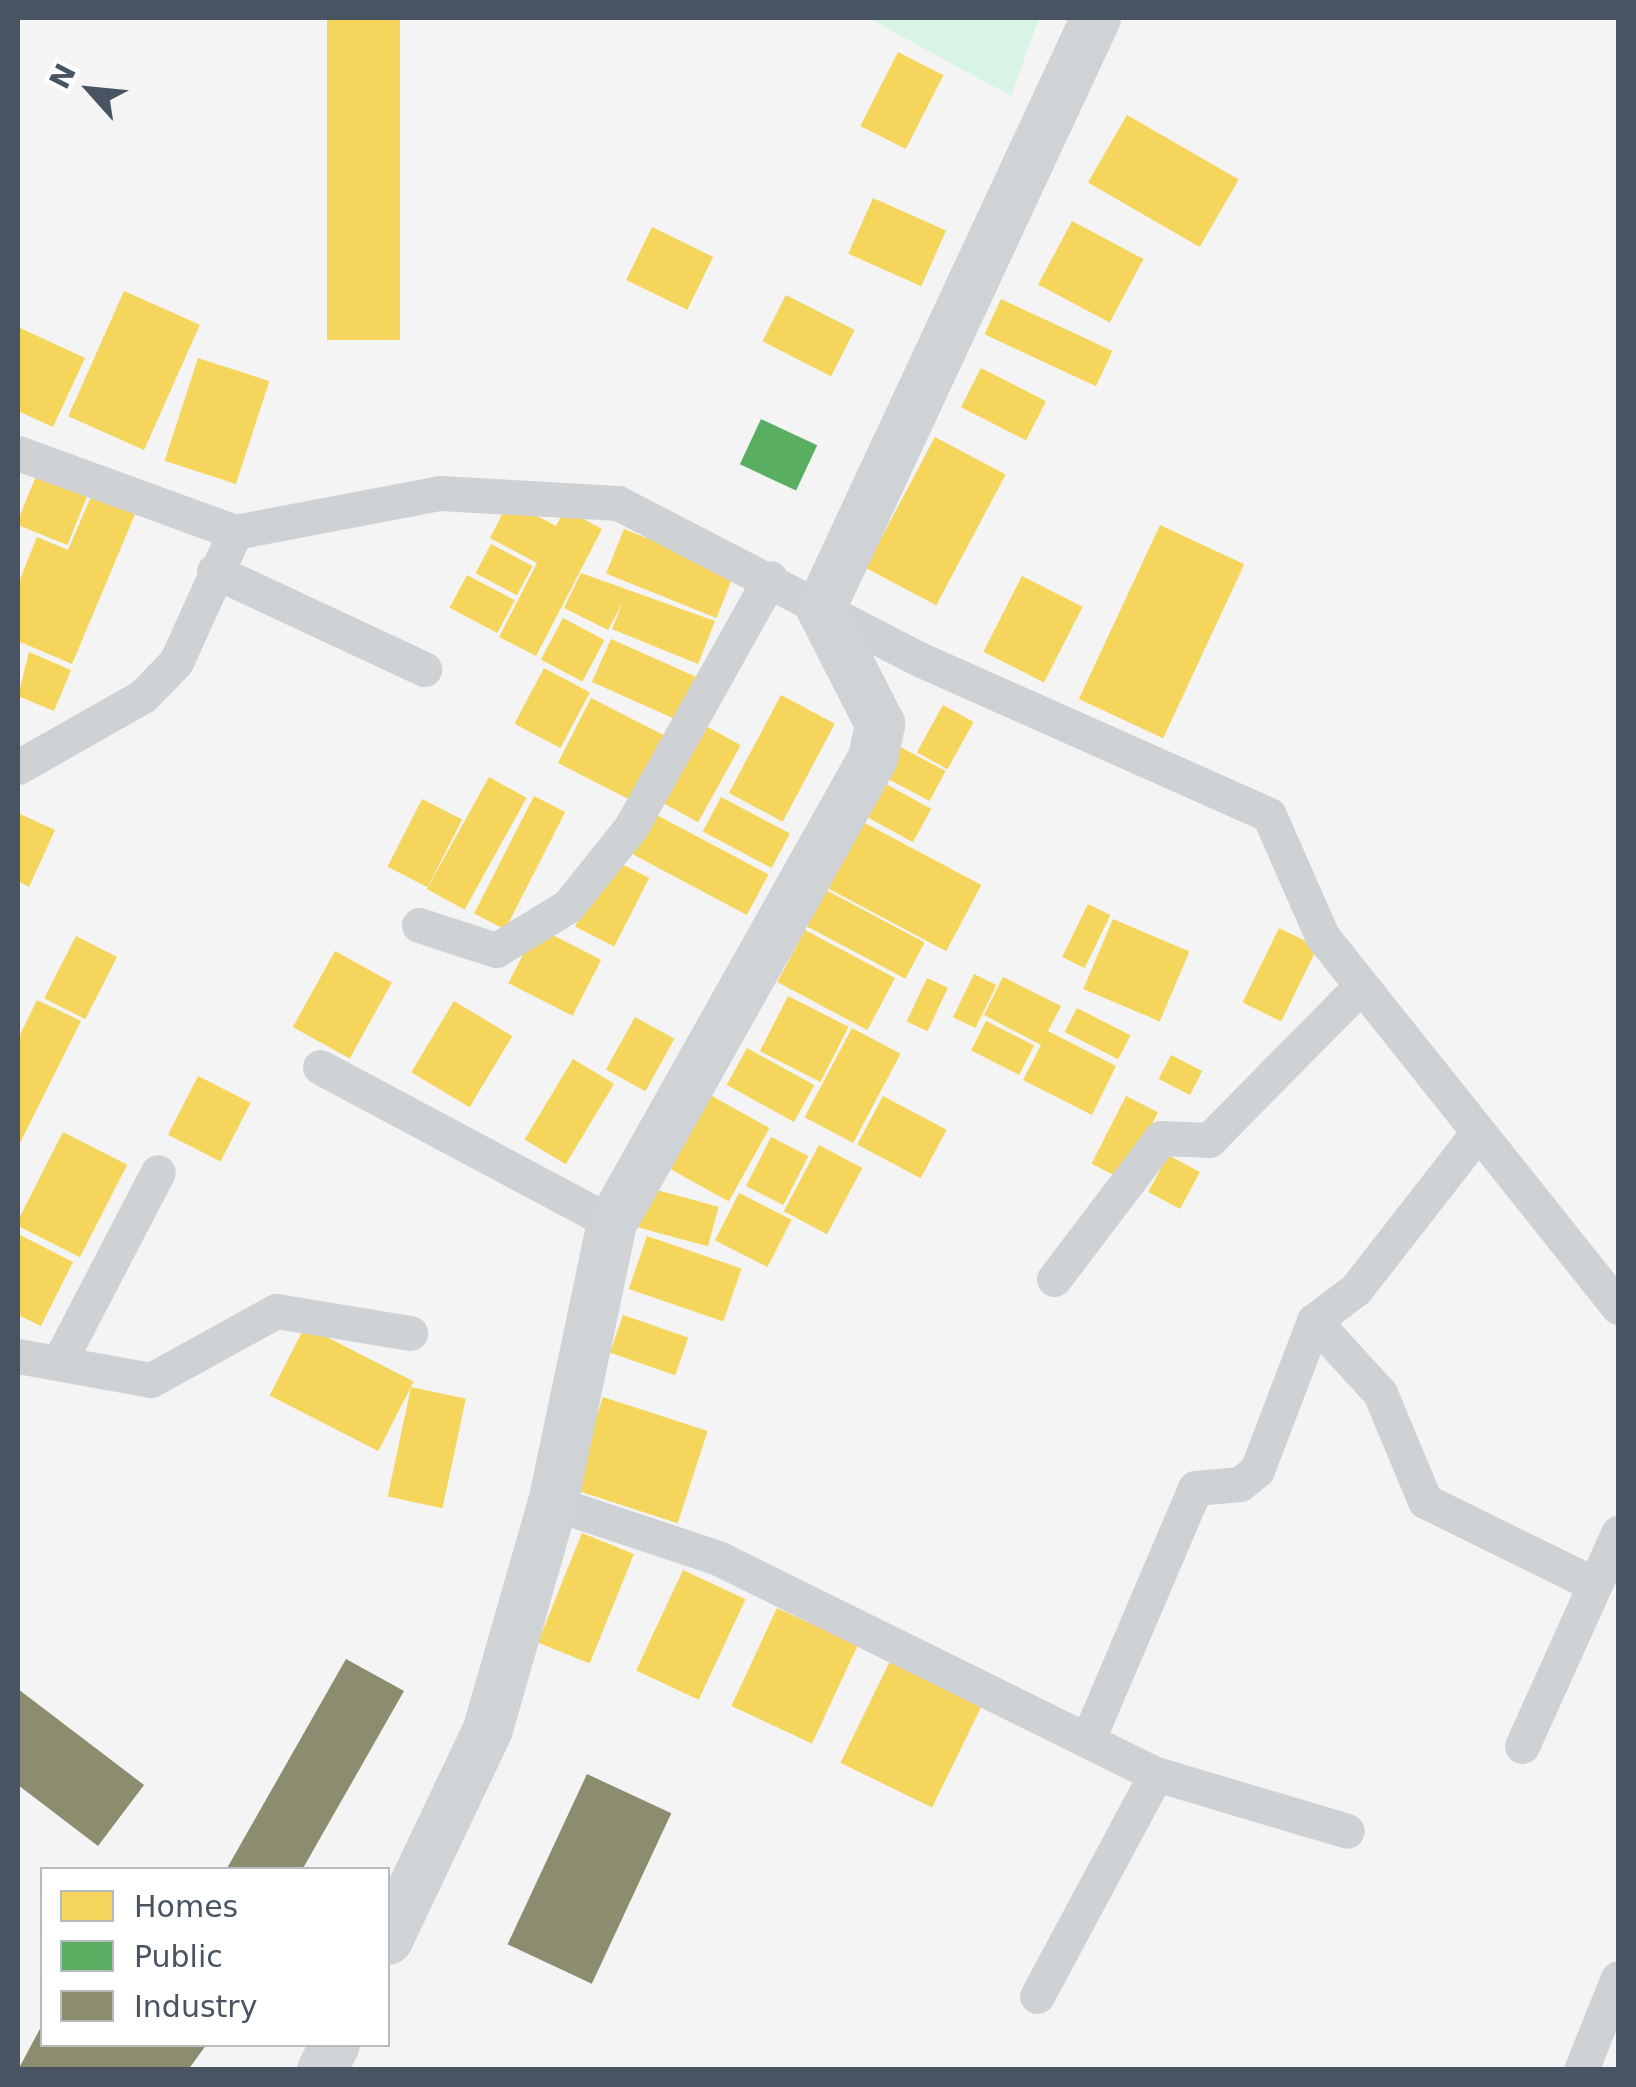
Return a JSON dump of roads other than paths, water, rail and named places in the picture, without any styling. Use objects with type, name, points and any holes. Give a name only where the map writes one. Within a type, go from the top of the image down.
[{"type":"street","points":[[821,608],[1096,18]]},
{"type":"street","points":[[18,453],[235,532],[440,493],[618,503],[770,578],[821,608],[1269,815],[1322,936],[1476,1135],[1618,1307]]},
{"type":"street","points":[[18,767],[143,696],[176,662],[214,571],[235,532]]},
{"type":"street","points":[[214,571],[424,669]]},
{"type":"street","points":[[419,925],[496,950],[568,906],[631,828],[770,578]]},
{"type":"street","points":[[390,1936],[488,1729],[553,1503],[612,1224],[873,758],[880,724],[821,608]]},
{"type":"street","points":[[1054,1279],[1161,1138],[1209,1140],[1361,986]]},
{"type":"street","points":[[320,1066],[612,1224]]},
{"type":"street","points":[[1088,1739],[1195,1488],[1240,1484],[1257,1470],[1314,1321],[1356,1288],[1476,1135]]},
{"type":"street","points":[[58,1362],[158,1172]]},
{"type":"street","points":[[18,1356],[151,1380],[276,1311],[410,1332]]},
{"type":"street","points":[[1314,1321],[1380,1394],[1425,1501],[1594,1584]]},
{"type":"street","points":[[553,1503],[718,1558],[1156,1774],[1347,1831]]},
{"type":"street","points":[[1522,1746],[1618,1533]]},
{"type":"street","points":[[1037,1996],[1156,1774]]},
{"type":"street","points":[[1581,2070],[1618,1978]]},
{"type":"street","points":[[322,2070],[334,2047]]}]
